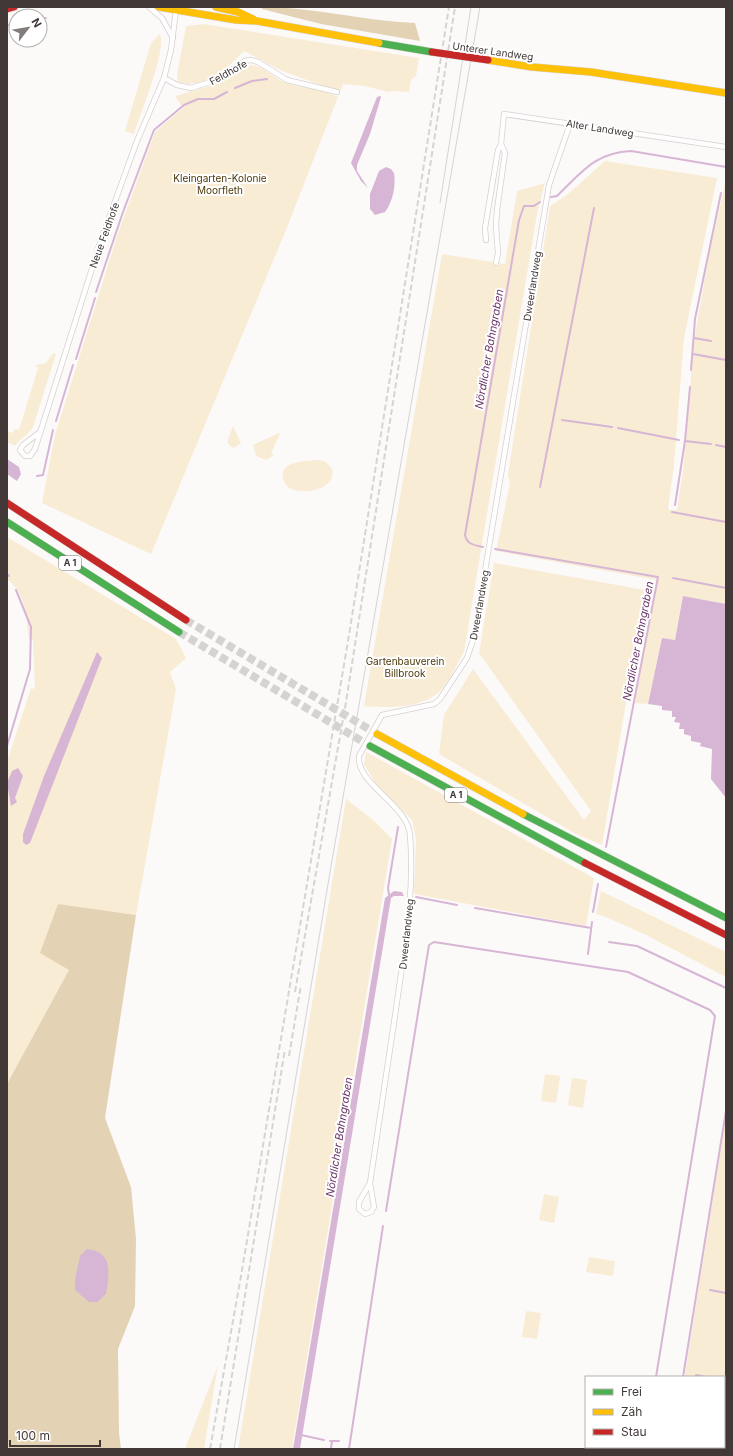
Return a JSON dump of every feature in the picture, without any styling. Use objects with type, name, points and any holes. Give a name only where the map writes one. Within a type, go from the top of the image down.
[{"type":"main road","points":[[7,9],[14,7]]},
{"type":"main road","name":"Unterer Landweg","points":[[159,7],[236,20],[257,21],[532,67],[591,72],[726,93]]},
{"type":"main road","name":"Unterer Landweg","points":[[216,7],[238,12],[257,21]]},
{"type":"main road","name":"A 1","points":[[7,503],[186,620]]},
{"type":"main road","name":"A 1","points":[[7,522],[179,632]]},
{"type":"main road","name":"A 1","points":[[377,734],[550,830],[726,918]]},
{"type":"main road","name":"A 1","points":[[370,746],[543,842],[726,935]]},
{"type":"street","points":[[149,7],[162,18],[173,40]]},
{"type":"street","name":"Neue Feldhofe","points":[[40,432],[22,446],[20,450],[24,456],[32,454],[40,432],[101,240],[137,141],[164,78],[173,40],[177,9]]},
{"type":"street","name":"Feldhofe","points":[[164,78],[191,88],[216,80],[245,61],[251,60],[258,62],[287,80],[337,92]]},
{"type":"street","name":"Alter Landweg","points":[[486,240],[485,228],[498,150],[501,144],[504,114],[726,147]]},
{"type":"street","name":"Dweerlandweg","points":[[370,1183],[358,1204],[360,1211],[365,1214],[371,1212],[374,1207],[370,1183],[409,921],[410,834],[403,816],[377,790],[362,768],[359,763],[359,756],[382,715],[434,704],[440,700],[471,648],[490,549],[549,185],[570,124]]},
{"type":"street","name":"Alter Landweg","points":[[496,263],[498,252],[497,210],[505,153],[501,144]]},
{"type":"green space","points":[[204,24],[419,58],[416,76],[411,80],[409,92],[389,92],[365,86],[343,84],[340,92],[282,71],[244,51],[230,65],[207,80],[198,83],[178,82],[177,75],[186,26]]},
{"type":"green space","points":[[160,34],[160,54],[147,98],[134,134],[125,131],[151,43]]},
{"type":"green space","name":"Kleingarten-Kolonie Moorfleth","points":[[251,65],[260,67],[284,82],[325,92],[338,97],[286,230],[151,554],[42,503],[55,435],[117,236],[155,132],[183,108],[175,96],[213,85],[244,67]]},
{"type":"green space","points":[[605,161],[717,178],[684,338],[674,465],[668,510],[677,510],[683,471],[694,340],[710,250],[726,180],[726,604],[683,596],[675,640],[662,638],[648,704],[635,703],[657,580],[496,551],[510,483],[508,474],[550,206],[567,195]]},
{"type":"green space","name":"Gartenbauverein Billbrook","points":[[545,183],[537,214],[464,652],[445,685],[434,696],[416,704],[405,706],[364,706],[442,254],[505,264],[517,191]]},
{"type":"green space","points":[[53,353],[56,354],[33,427],[15,446],[7,442],[7,431],[13,433],[15,429],[19,430],[38,368],[35,365],[46,363]]},
{"type":"green space","points":[[233,426],[241,443],[234,448],[227,442]]},
{"type":"green space","points":[[279,433],[280,434],[271,453],[274,455],[266,460],[256,456],[253,445]]},
{"type":"green space","points":[[319,460],[326,462],[332,469],[332,477],[328,483],[323,487],[307,491],[299,491],[287,486],[283,478],[283,472],[286,467],[299,462]]},
{"type":"green space","points":[[7,537],[176,639],[186,658],[170,672],[176,689],[136,915],[57,904],[69,970],[7,1084],[7,762],[31,688],[35,689],[33,640],[29,639],[26,614],[22,598],[7,579]]},
{"type":"green space","points":[[494,563],[645,590],[602,845],[576,834],[439,754],[444,715],[473,669],[584,820],[591,811],[479,653]]},
{"type":"green space","points":[[366,752],[594,878],[586,926],[414,894],[416,838],[412,820],[377,786],[364,764]]},
{"type":"green space","points":[[346,799],[372,819],[392,839],[292,1449],[238,1449]]},
{"type":"green space","points":[[601,891],[726,952],[726,977],[646,935],[596,914]]},
{"type":"green space","points":[[545,1074],[560,1076],[556,1103],[541,1101]]},
{"type":"green space","points":[[572,1078],[587,1080],[583,1108],[568,1105]]},
{"type":"green space","points":[[726,1117],[726,1449],[676,1449],[725,1448],[725,1376],[686,1376]]},
{"type":"green space","points":[[544,1194],[559,1197],[554,1223],[539,1220]]},
{"type":"green space","points":[[589,1257],[615,1261],[613,1276],[586,1272]]},
{"type":"green space","points":[[526,1311],[541,1313],[537,1339],[522,1337]]},
{"type":"green space","points":[[218,1365],[204,1449],[185,1449]]},
{"type":"shaded area","points":[[262,7],[300,9],[377,20],[415,23],[420,41],[321,24],[262,9]]},
{"type":"shaded area","points":[[377,97],[381,97],[370,134],[357,165],[357,171],[368,188],[361,181],[351,163]]},
{"type":"shaded area","points":[[386,167],[391,169],[394,173],[395,183],[393,193],[385,212],[375,215],[370,209],[370,194],[379,171]]},
{"type":"shaded area","points":[[7,459],[19,467],[21,474],[17,481],[7,474]]},
{"type":"shaded area","points":[[683,596],[726,604],[726,798],[711,779],[712,749],[700,746],[701,743],[691,741],[691,736],[684,734],[684,729],[679,729],[680,723],[674,722],[676,717],[672,717],[672,711],[662,710],[662,706],[648,704],[662,638],[675,640]]},
{"type":"shaded area","points":[[97,652],[102,658],[30,843],[26,845],[23,842],[23,834],[44,776]]},
{"type":"shaded area","points":[[18,768],[23,776],[15,798],[17,802],[11,806],[7,783],[12,771]]},
{"type":"shaded area","points":[[394,891],[402,892],[404,896],[394,896],[391,898],[300,1449],[293,1449],[385,898]]},
{"type":"shaded area","points":[[58,904],[136,915],[105,1118],[131,1187],[136,1239],[135,1306],[118,1349],[119,1433],[121,1449],[7,1449],[7,1084],[69,970],[40,953]]},
{"type":"shaded area","points":[[87,1249],[102,1254],[108,1265],[106,1294],[97,1302],[89,1302],[75,1290],[75,1280],[80,1256]]},
{"type":"waterway","points":[[235,88],[252,81],[267,79]]},
{"type":"waterway","points":[[96,292],[123,212],[154,130],[184,105],[198,99],[214,99],[227,92]]},
{"type":"waterway","points":[[551,197],[557,196],[590,165],[607,156],[618,153],[631,151],[726,167]]},
{"type":"waterway","points":[[691,370],[695,319],[721,193]]},
{"type":"waterway","name":"Nördlicher Bahngraben","points":[[483,547],[469,543],[465,535],[519,220],[524,206],[534,206],[540,202]]},
{"type":"waterway","points":[[540,487],[594,208]]},
{"type":"waterway","points":[[76,359],[95,298]]},
{"type":"waterway","points":[[694,338],[711,341]]},
{"type":"waterway","points":[[693,354],[726,360]]},
{"type":"waterway","points":[[56,421],[73,365]]},
{"type":"waterway","points":[[675,505],[685,441],[690,387]]},
{"type":"waterway","points":[[562,420],[612,427]]},
{"type":"waterway","points":[[618,428],[679,440]]},
{"type":"waterway","points":[[37,476],[43,475],[53,430]]},
{"type":"waterway","points":[[685,441],[711,444]]},
{"type":"waterway","points":[[716,445],[726,447]]},
{"type":"waterway","points":[[672,512],[726,522]]},
{"type":"waterway","name":"Nördlicher Bahngraben","points":[[495,549],[658,577],[606,847]]},
{"type":"waterway","points":[[673,578],[726,588]]},
{"type":"waterway","points":[[7,746],[30,669],[31,627],[16,590]]},
{"type":"waterway","name":"Nördlicher Bahngraben","points":[[389,895],[388,888],[398,827]]},
{"type":"waterway","points":[[593,912],[598,884]]},
{"type":"waterway","points":[[416,897],[457,905]]},
{"type":"waterway","points":[[475,908],[591,928]]},
{"type":"waterway","points":[[588,954],[592,922]]},
{"type":"waterway","points":[[386,1211],[429,945],[434,942],[628,972],[710,1010],[715,1016],[656,1376]]},
{"type":"waterway","points":[[609,942],[637,946],[726,988]]},
{"type":"waterway","points":[[683,1376],[726,1111]]},
{"type":"waterway","points":[[349,1449],[383,1226]]},
{"type":"waterway","points":[[710,1290],[726,1293]]},
{"type":"waterway","points":[[696,1375],[701,1376]]},
{"type":"waterway","points":[[301,1435],[324,1440]]},
{"type":"waterway","points":[[330,1441],[339,1441]]},
{"type":"waterway","points":[[331,1448],[332,1441]]},
{"type":"tunnel","points":[[186,620],[377,734]]},
{"type":"tunnel","points":[[179,632],[370,746]]},
{"type":"tram line","points":[[440,203],[471,7]]},
{"type":"tram line","points":[[234,1449],[329,878],[480,7]]},
{"type":"railway","points":[[210,1449],[241,1276],[349,635],[449,7]]},
{"type":"railway","points":[[295,992],[346,702],[455,7]]},
{"type":"railway","points":[[289,1056],[301,985]]},
{"type":"railway","points":[[220,1449],[285,1049]]},
{"type":"traffic: fast","points":[[379,43],[432,52]]},
{"type":"traffic: fast","points":[[7,522],[179,632]]},
{"type":"traffic: fast","points":[[370,746],[585,863]]},
{"type":"traffic: fast","points":[[523,814],[726,918]]},
{"type":"traffic: slow","points":[[159,7],[236,20],[257,21],[379,43]]},
{"type":"traffic: slow","points":[[216,7],[238,12],[253,19]]},
{"type":"traffic: slow","points":[[488,60],[532,67],[591,72],[726,93]]},
{"type":"traffic: slow","points":[[377,734],[523,814]]},
{"type":"traffic: jam","points":[[7,9],[14,7]]},
{"type":"traffic: jam","points":[[432,52],[488,60]]},
{"type":"traffic: jam","points":[[7,503],[186,620]]},
{"type":"traffic: jam","points":[[585,863],[726,935]]}]
